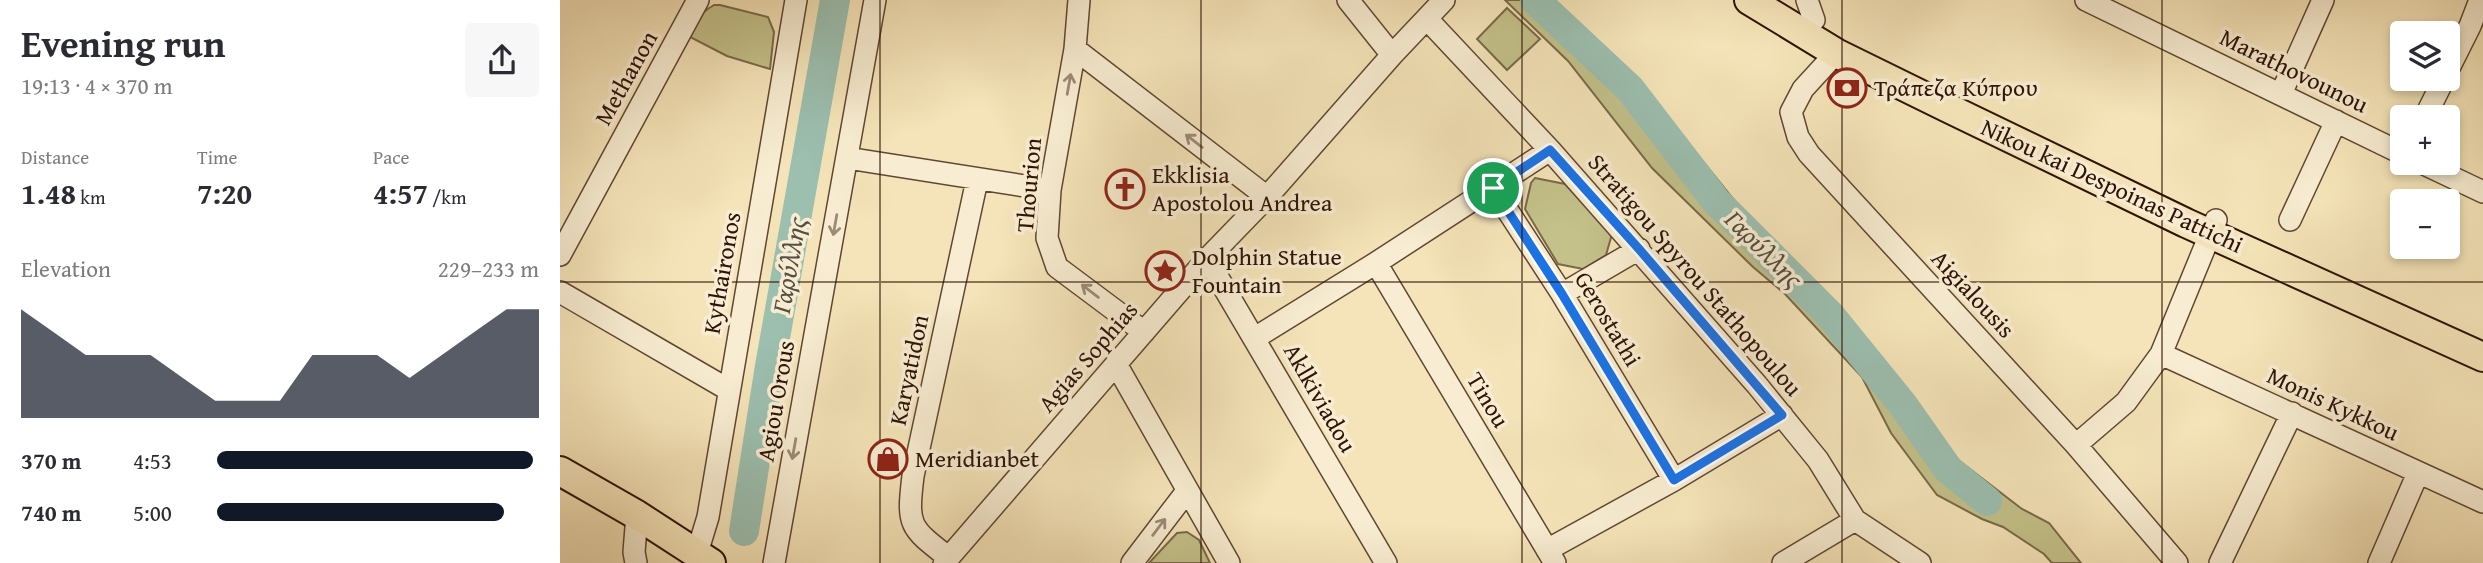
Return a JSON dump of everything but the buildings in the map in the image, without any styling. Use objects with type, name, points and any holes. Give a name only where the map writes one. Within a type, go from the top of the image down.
[{"type":"main road","name":"Nikou kai Despoinas Pattichi","points":[[1749,0],[1810,10],[1952,92],[2213,227],[2483,344]]},
{"type":"main road","name":"Nikou kai Despoinas Pattichi","points":[[1779,6],[1836,52],[2213,227],[2483,357]]},
{"type":"main road","points":[[561,475],[637,515],[704,558]]},
{"type":"street","name":"Methanon","points":[[560,255],[698,0]]},
{"type":"street","name":"Agiou Orous","points":[[774,563],[875,0]]},
{"type":"street","name":"Thourion","points":[[1079,0],[1075,49],[1050,190],[1046,237],[1057,267],[1144,332]]},
{"type":"street","points":[[1348,0],[1392,55]]},
{"type":"street","name":"Agias Sophias","points":[[946,560],[1207,259],[1267,197],[1444,0]]},
{"type":"street","name":"Marathovounou","points":[[2086,0],[2390,148]]},
{"type":"street","points":[[2281,94],[2323,0]]},
{"type":"street","points":[[2460,53],[2477,29],[2480,0]]},
{"type":"street","name":"Kythaironos","points":[[704,558],[708,517],[791,1]]},
{"type":"street","name":"Stratigou Spyrou Stathopoulou","points":[[1427,19],[1639,249],[1782,415],[1818,460],[1855,520],[1920,563]]},
{"type":"street","points":[[1075,49],[1267,197]]},
{"type":"street","name":"Aigialousis","points":[[1836,52],[1803,89],[1791,112],[1798,137],[1809,154],[2076,445],[2178,563]]},
{"type":"street","points":[[2290,220],[2336,121]]},
{"type":"street","points":[[1255,338],[1550,150]]},
{"type":"street","points":[[847,158],[1050,190]]},
{"type":"street","points":[[2447,175],[2483,192]]},
{"type":"street","name":"Karyatidon","points":[[946,560],[919,534],[911,522],[909,508],[913,475],[977,180]]},
{"type":"street","name":"Gerostathi","points":[[1493,188],[1562,294],[1674,480]]},
{"type":"street","points":[[2076,445],[2126,402],[2161,354],[2213,227]]},
{"type":"street","points":[[1562,294],[1639,249]]},
{"type":"street","name":"Aklkiviadou","points":[[1207,259],[1386,563]]},
{"type":"street","name":"Tinou","points":[[1376,263],[1551,556]]},
{"type":"street","points":[[560,292],[729,390]]},
{"type":"street","name":"Monis Kykkou","points":[[2161,354],[2483,502]]},
{"type":"street","points":[[1116,365],[1229,563]]},
{"type":"street","points":[[2220,563],[2292,413]]},
{"type":"street","points":[[1551,556],[1782,415]]},
{"type":"street","points":[[2379,563],[2418,473]]},
{"type":"street","points":[[1132,563],[1187,491]]},
{"type":"street","points":[[636,563],[634,552],[637,515]]},
{"type":"street","points":[[1783,563],[1855,520]]},
{"type":"shaded area","points":[[1505,0],[1553,0],[1684,138],[1738,205],[1905,393],[1914,412],[1957,459],[2022,509],[2049,523],[2081,563],[2052,563],[2044,554],[2003,527],[1937,495],[1891,433],[1862,377],[1785,294],[1753,267],[1652,168],[1568,61]]},
{"type":"shaded area","points":[[714,5],[768,17],[774,32],[770,69],[727,56],[690,37],[698,18]]},
{"type":"shaded area","points":[[1507,8],[1540,39],[1507,70],[1477,39]]},
{"type":"shaded area","points":[[1535,178],[1565,184],[1612,234],[1606,255],[1583,269],[1558,264],[1525,209],[1531,183]]},
{"type":"shaded area","points":[[1187,532],[1199,540],[1210,563],[1149,563],[1177,533]]},
{"type":"waterway","name":"Γαρύλλης","points":[[744,531],[770,366],[835,0]]},
{"type":"waterway","name":"Γαρύλλης","points":[[1535,0],[1630,89],[1716,201],[1830,315],[1903,405],[1948,469],[1987,501]]},
{"type":"place","name":"Τράπεζα Κύπρου","points":[[1847,88]]},
{"type":"place","name":"Ekklisia Apostolou Andrea","points":[[1125,189]]},
{"type":"place","name":"Dolphin Statue Fountain","points":[[1165,271]]},
{"type":"place","name":"Meridianbet","points":[[888,459]]},
{"type":"route","points":[[1550,150],[1782,415],[1674,480],[1562,294],[1493,188],[1550,150]]}]
